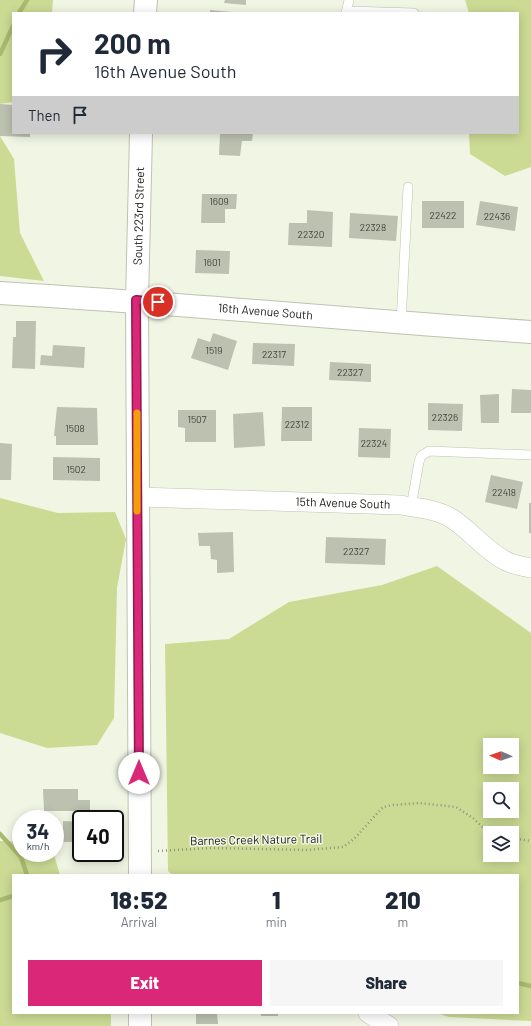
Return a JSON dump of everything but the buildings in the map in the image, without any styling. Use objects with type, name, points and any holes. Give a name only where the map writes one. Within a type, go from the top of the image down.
[{"type":"street","points":[[145,12],[146,0]]},
{"type":"street","name":"South 223rd Street","points":[[140,874],[136,300],[141,134]]},
{"type":"street","name":"16th Avenue South","points":[[0,293],[136,300],[401,323],[531,332]]},
{"type":"street","name":"15th Avenue South","points":[[137,497],[400,505],[430,510],[450,517],[468,531],[484,547],[506,561],[531,568]]},
{"type":"street","points":[[140,1014],[140,1026]]},
{"type":"street","points":[[370,1014],[389,1026]]},
{"type":"lane","points":[[347,12],[349,0]]},
{"type":"lane","points":[[401,323],[408,187]]},
{"type":"lane","points":[[411,507],[419,462],[421,456],[429,451],[531,455]]},
{"type":"path","name":"Barnes Creek Nature Trail","points":[[140,852],[211,848],[307,850],[343,847],[354,839],[383,807],[393,804],[419,803],[456,807],[483,828]]},
{"type":"path","points":[[519,839],[531,841]]},
{"type":"green space","points":[[0,0],[53,0],[52,12],[12,12],[12,102],[0,104]]},
{"type":"green space","points":[[465,0],[531,0],[531,167],[505,176],[470,154],[469,134],[519,134],[519,12],[469,12]]},
{"type":"green space","points":[[0,136],[14,159],[20,233],[44,281],[0,276]]},
{"type":"green space","points":[[0,498],[58,513],[115,512],[126,539],[117,588],[114,718],[97,745],[47,748],[0,733]]},
{"type":"green space","points":[[437,566],[531,633],[531,1021],[449,1017],[440,1014],[519,1014],[519,874],[171,874],[168,871],[165,644],[229,639],[289,602],[382,585]]},
{"type":"green space","points":[[0,841],[12,842],[12,862],[56,862],[60,874],[12,874],[12,1014],[111,1014],[111,1026],[0,1026]]},
{"type":"waterway","points":[[20,12],[27,0]]},
{"type":"waterway","points":[[0,54],[12,28]]},
{"type":"waterway","points":[[0,834],[21,857],[27,874]]},
{"type":"waterway","points":[[0,900],[12,896]]},
{"type":"waterway","points":[[519,983],[531,986]]},
{"type":"slow traffic","points":[[137,413],[137,511]]},
{"type":"route","points":[[139,773],[136,300],[158,302]]}]
